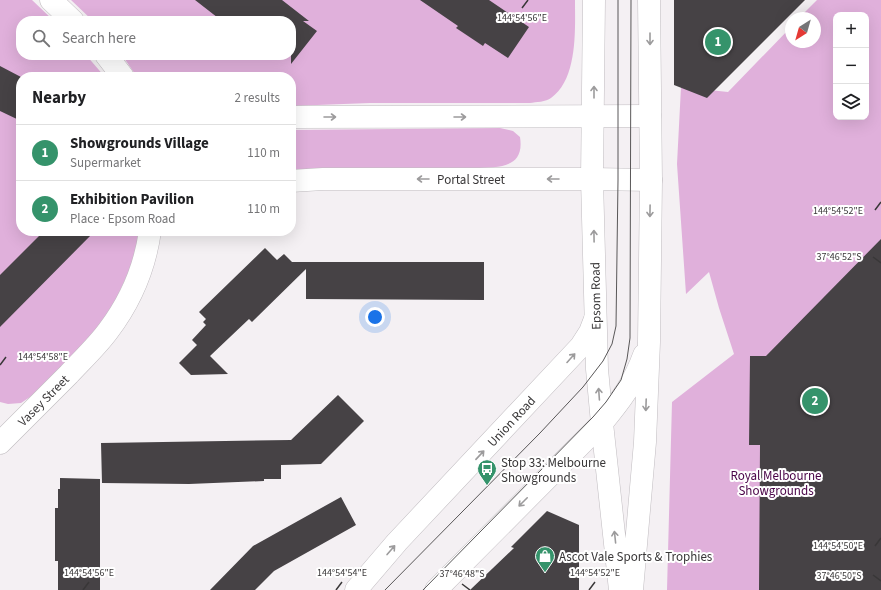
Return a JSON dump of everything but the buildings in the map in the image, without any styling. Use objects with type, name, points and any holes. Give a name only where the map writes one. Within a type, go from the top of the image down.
[{"type":"street","points":[[51,0],[68,16]]},
{"type":"street","name":"Epsom Road","points":[[594,0],[594,116],[592,179],[597,370],[620,590]]},
{"type":"street","points":[[436,590],[602,423],[619,403],[634,378],[648,342],[651,180],[649,0]]},
{"type":"street","points":[[110,60],[119,72]]},
{"type":"street","points":[[296,117],[650,116]]},
{"type":"street","name":"Portal Street","points":[[296,180],[651,180]]},
{"type":"street","name":"Vasey Street","points":[[3,435],[86,356],[108,330],[138,279],[149,236]]},
{"type":"street","name":"Union Road","points":[[356,590],[397,542],[576,352],[590,332],[596,319]]},
{"type":"street","points":[[632,590],[645,442],[649,342],[648,330]]},
{"type":"green space","points":[[0,0],[32,0],[49,16],[16,16],[16,60],[90,60],[101,72],[16,72],[16,236],[140,236],[137,254],[111,310],[92,336],[33,395],[21,403],[8,404],[0,402]]},
{"type":"green space","points":[[71,0],[575,0],[575,39],[566,79],[560,90],[551,98],[544,101],[530,103],[370,103],[296,106],[296,72],[134,72],[125,60],[296,60],[296,16],[88,16]]},
{"type":"green space","name":"Royal Melbourne Showgrounds","points":[[817,0],[881,0],[881,590],[667,590],[672,402],[734,354],[709,272],[686,294],[677,164],[681,87],[728,92],[785,33],[785,48],[821,48],[821,12],[805,12]]},
{"type":"green space","points":[[500,128],[513,131],[520,137],[520,147],[518,155],[514,161],[508,164],[492,167],[296,170],[296,130]]},
{"type":"tram line","points":[[385,590],[540,433],[583,387],[603,361],[612,344],[616,326],[618,0]]},
{"type":"tram line","points":[[423,590],[593,417],[606,402],[621,380],[627,359],[630,338],[631,0]]},
{"type":"place","name":"Showgrounds Village","points":[[718,42]]},
{"type":"place","name":"Exhibition Pavilion","points":[[815,401]]},
{"type":"place","name":"Stop 33: Melbourne Showgrounds","points":[[487,486]]},
{"type":"place","name":"Ascot Vale Sports & Trophies","points":[[545,573]]}]
